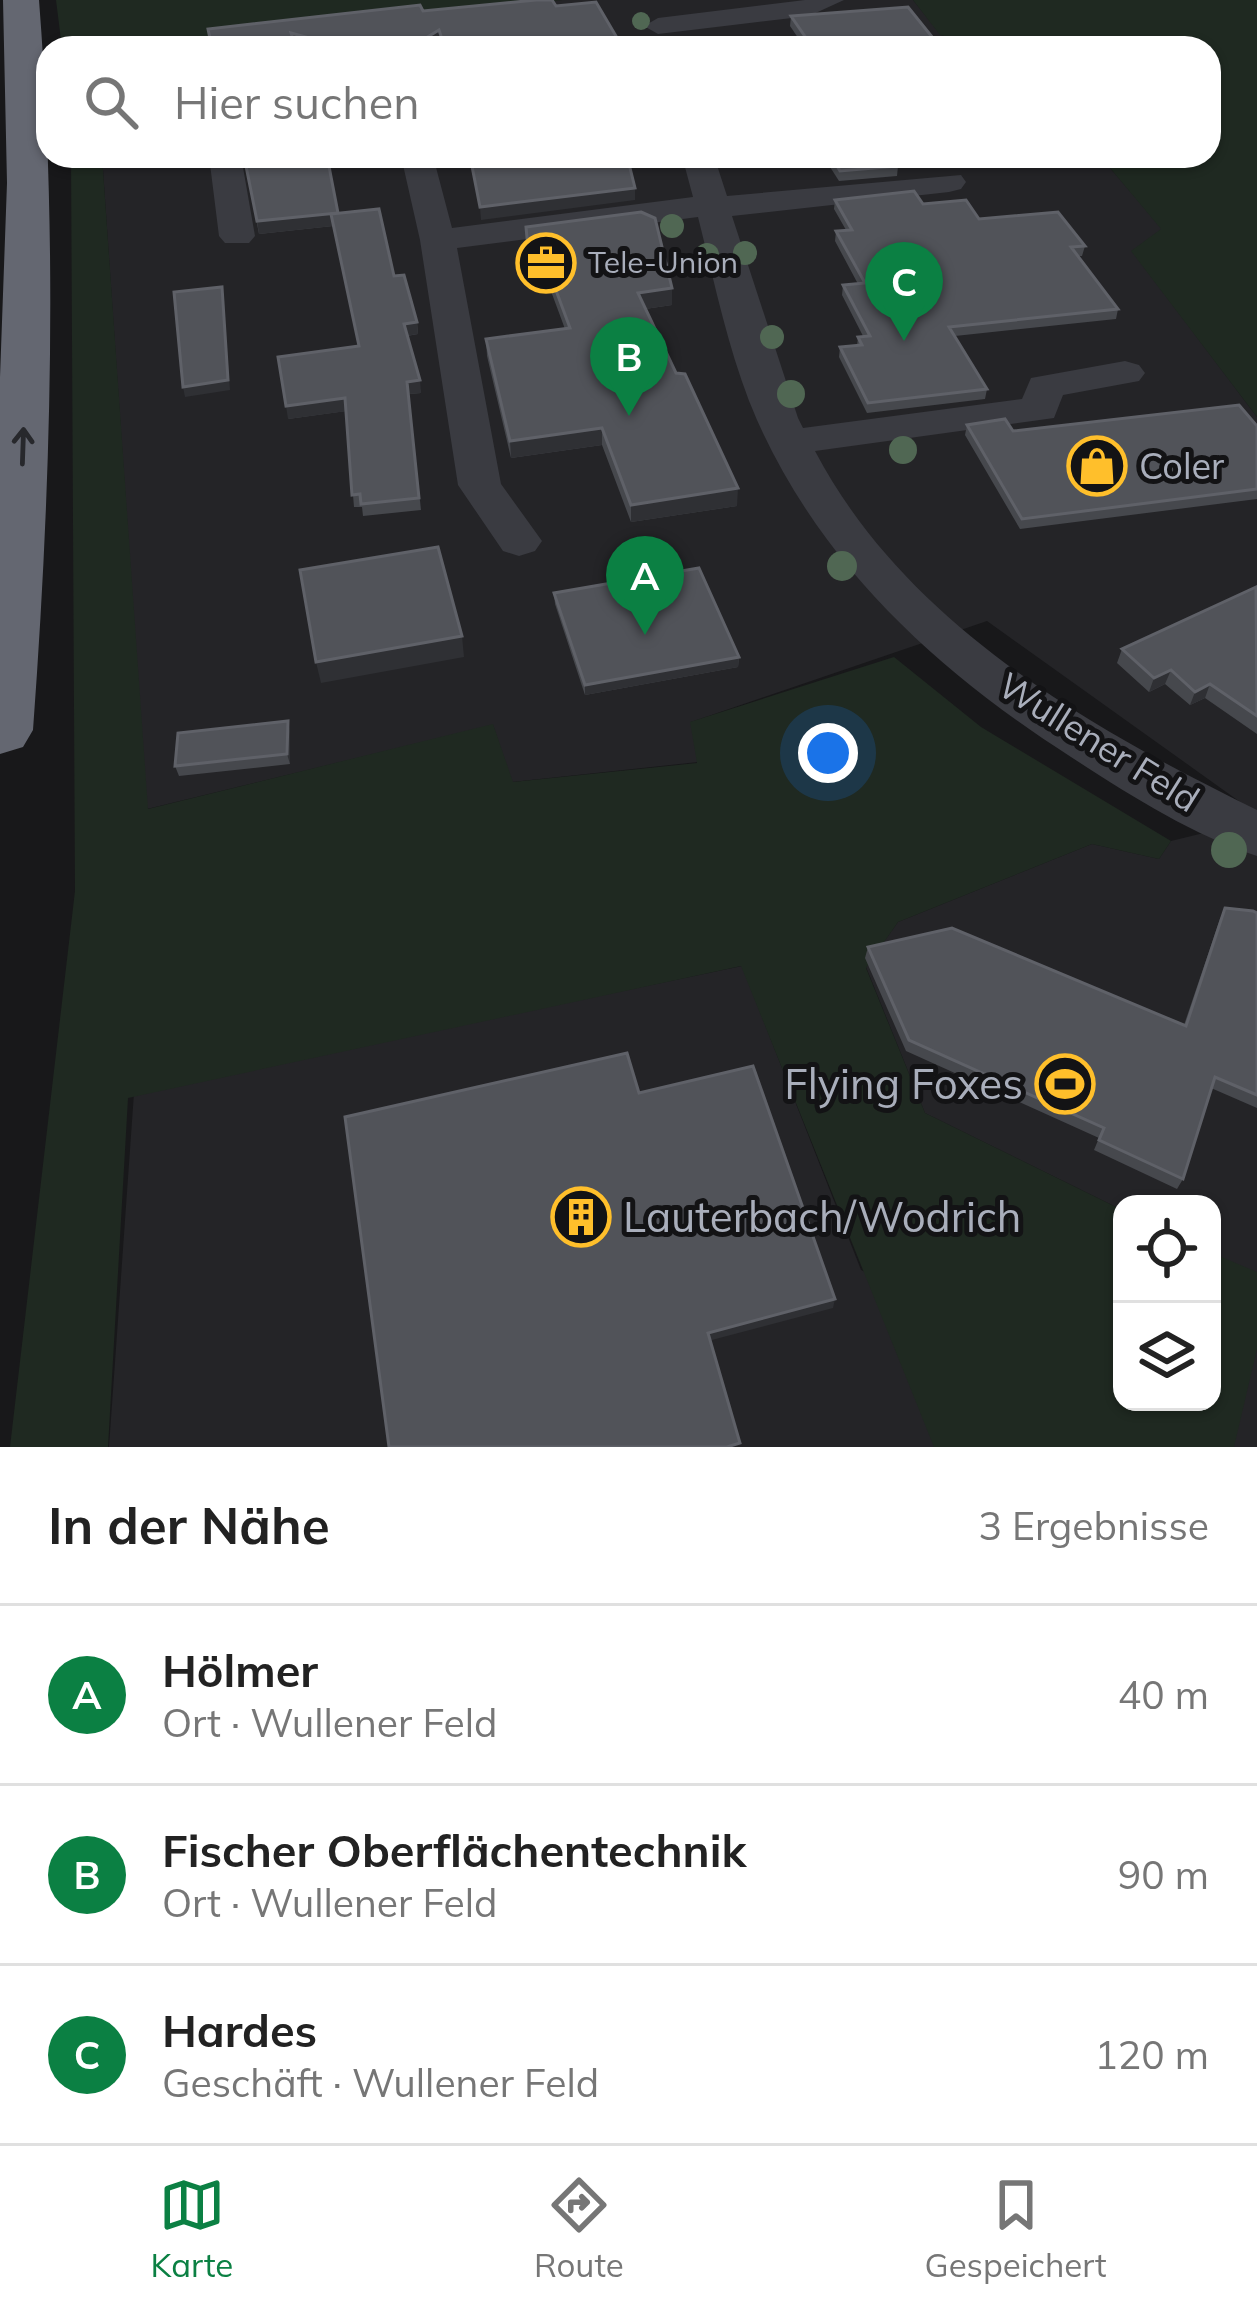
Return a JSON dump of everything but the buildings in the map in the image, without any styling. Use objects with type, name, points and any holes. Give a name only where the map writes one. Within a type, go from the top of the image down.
[{"type":"highway","points":[[0,730],[19,541],[31,262],[21,0]]},
{"type":"street","points":[[658,25],[808,8],[830,0]]},
{"type":"street","points":[[227,168],[237,236]]},
{"type":"street","points":[[386,168],[397,204],[434,225],[842,168]]},
{"type":"street","points":[[420,168],[480,485],[519,541]]},
{"type":"street","points":[[707,187],[949,182]]},
{"type":"street","name":"Wullener Feld","points":[[707,187],[778,419],[829,513],[908,604],[1015,697],[1131,769],[1257,835]]},
{"type":"street","points":[[790,442],[1040,409],[1045,386],[1125,374]]},
{"type":"shaded area","points":[[56,0],[562,0],[240,36],[60,36]]},
{"type":"shaded area","points":[[562,0],[913,0],[945,36],[240,36]]},
{"type":"shaded area","points":[[913,0],[1257,0],[1257,417],[1131,251],[1161,229],[1110,168],[1221,168],[1221,36],[940,35]]},
{"type":"shaded area","points":[[71,168],[103,168],[148,809],[493,724],[513,782],[697,763],[690,722],[894,657],[981,727],[1171,841],[1159,859],[1092,844],[898,922],[866,968],[925,1113],[1113,1206],[1113,1411],[1221,1411],[1221,1257],[1257,1272],[1257,1349],[1234,1447],[934,1447],[741,966],[128,1098],[108,1447],[10,1447],[75,891]]},
{"type":"shaded area","points":[[103,168],[1110,168],[1162,229],[1132,251],[1257,417],[1257,814],[987,621],[691,722],[698,762],[512,782],[493,725],[147,809]]},
{"type":"shaded area","points":[[1257,820],[1257,1447],[109,1447],[134,1093],[742,966],[861,1270],[1113,1397],[1113,1411],[1221,1411],[1221,1195],[1113,1195],[1113,1206],[925,1113],[866,967],[898,922],[1092,844],[1159,859],[1171,841]]},
{"type":"place","name":"Tele-Union","points":[[546,263]]},
{"type":"place","name":"Hardes","points":[[904,341]]},
{"type":"place","name":"Fischer Oberflächentechnik","points":[[629,416]]},
{"type":"place","name":"Coler","points":[[1097,466]]},
{"type":"place","name":"Hölmer","points":[[645,635]]},
{"type":"place","name":"Flying Foxes","points":[[1065,1084]]},
{"type":"place","name":"Lauterbach/Wodrich","points":[[581,1217]]}]
